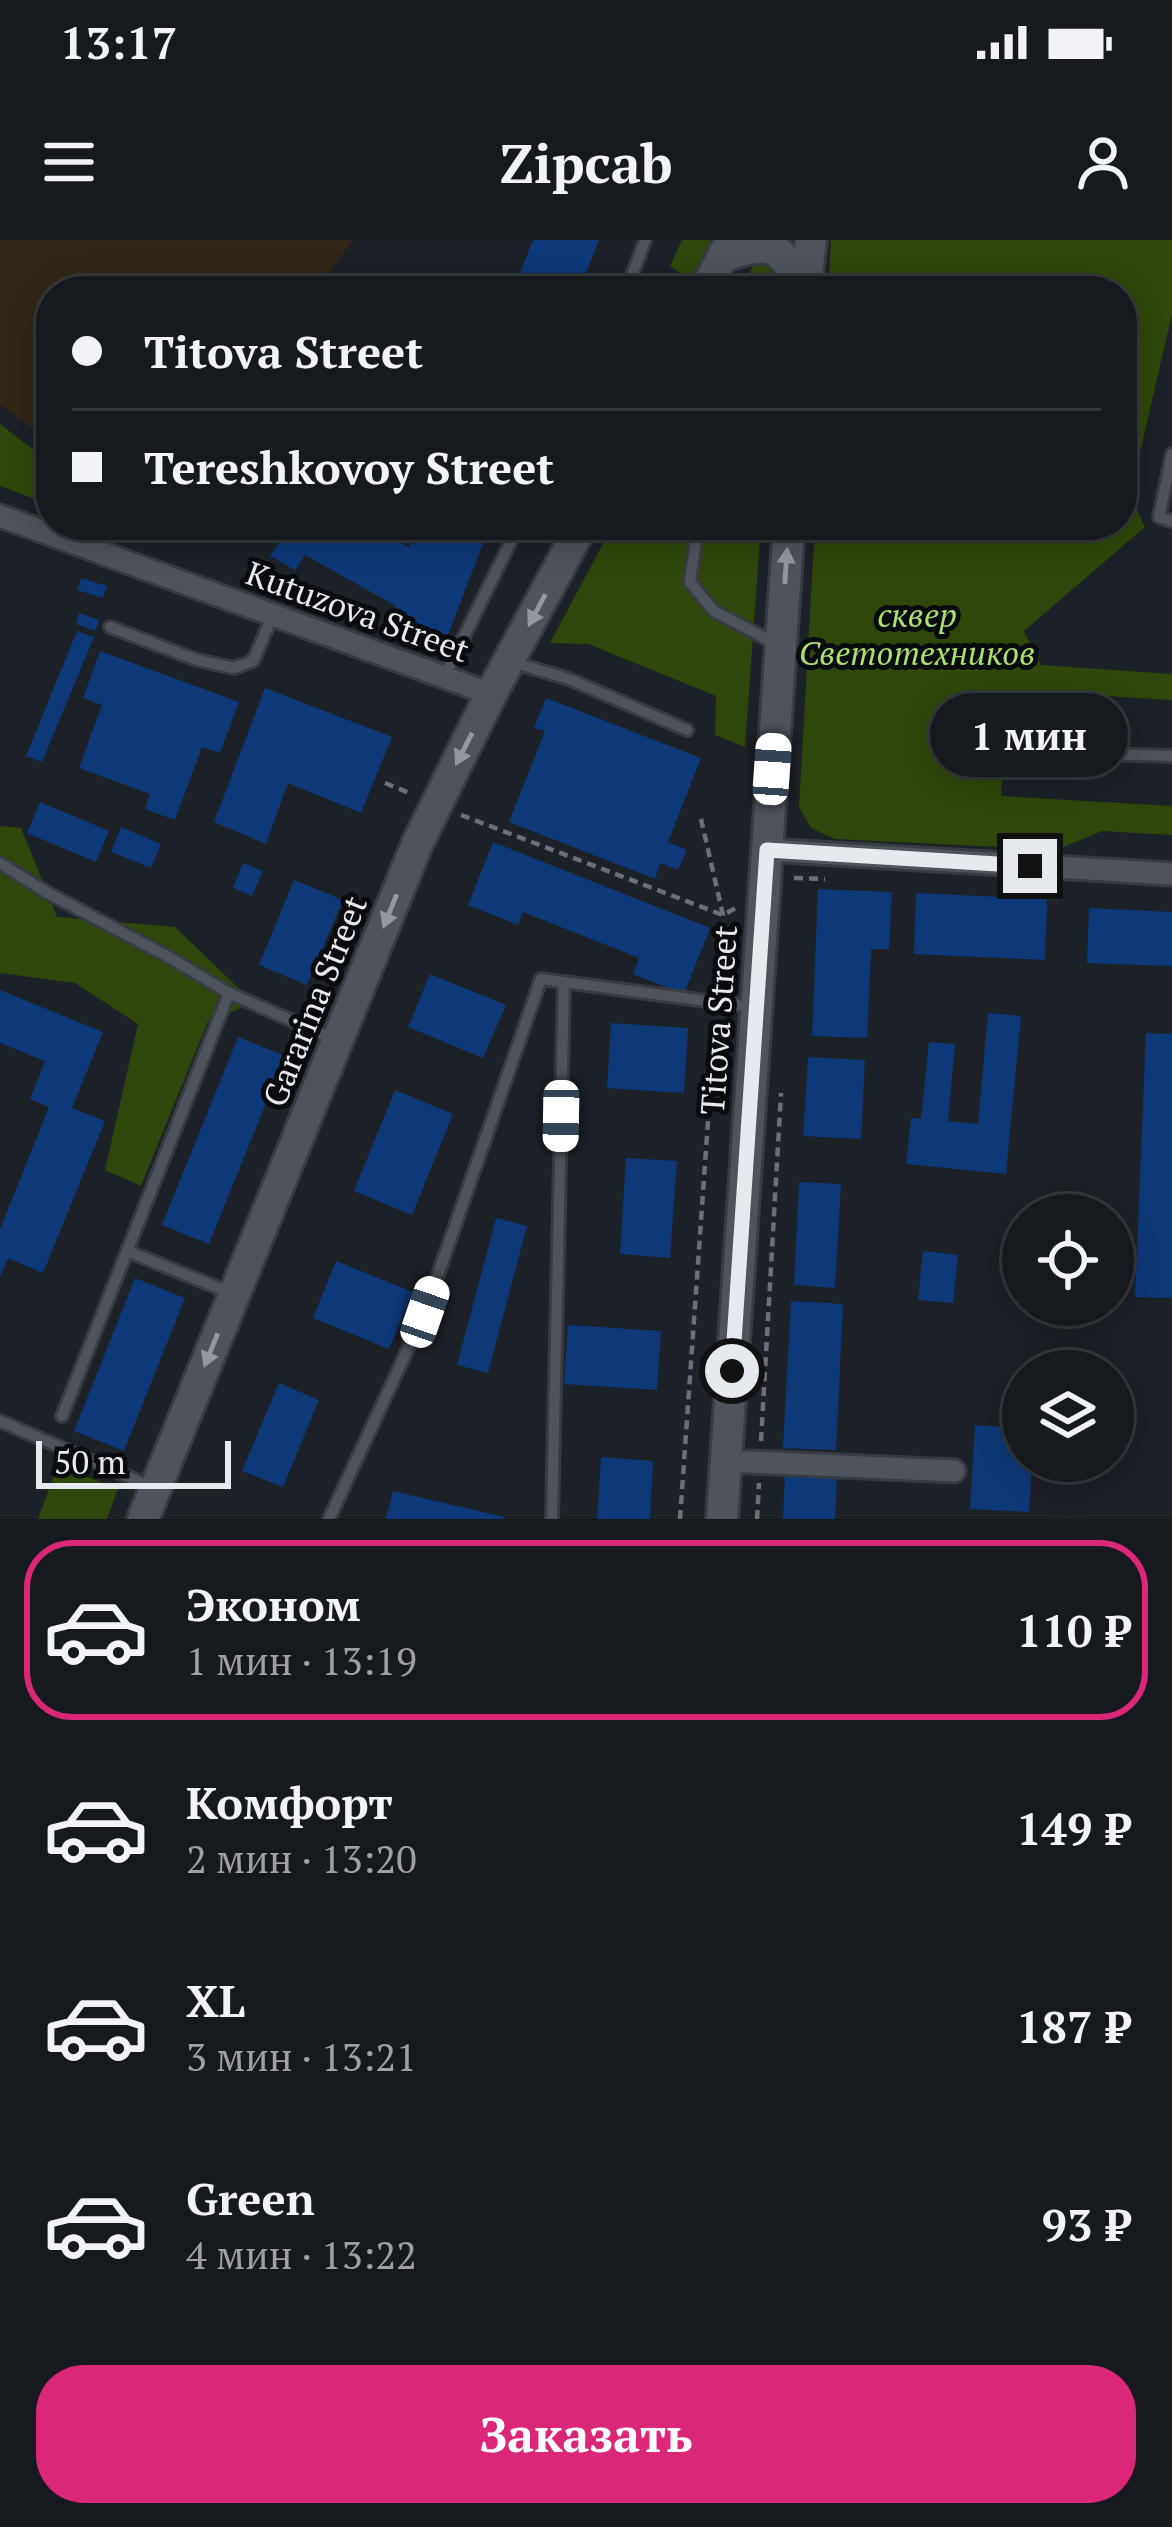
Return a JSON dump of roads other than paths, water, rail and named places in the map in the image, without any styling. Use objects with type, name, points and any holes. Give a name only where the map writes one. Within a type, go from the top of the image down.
[{"type":"main road","points":[[805,276],[811,240]]},
{"type":"main road","points":[[712,276],[726,248],[767,243],[784,254],[795,276]]},
{"type":"main road","name":"Gararina Street","points":[[143,1519],[436,804],[574,540]]},
{"type":"main road","name":"Titova Street","points":[[722,1519],[755,1007],[781,850],[781,647],[788,540]]},
{"type":"street","name":"Kutuzova Street","points":[[0,516],[36,529]]},
{"type":"street","name":"Kutuzova Street","points":[[66,540],[491,694]]},
{"type":"street","points":[[781,850],[1172,874]]},
{"type":"street","points":[[727,1462],[954,1471]]},
{"type":"lane","points":[[632,276],[646,241]]},
{"type":"lane","points":[[1172,454],[1159,517],[1172,521]]},
{"type":"lane","points":[[444,677],[512,540]]},
{"type":"lane","points":[[696,540],[690,582],[714,611],[781,647]]},
{"type":"lane","points":[[110,627],[234,668],[253,661],[273,615]]},
{"type":"lane","points":[[509,661],[569,680],[687,730]]},
{"type":"lane","points":[[1032,752],[1172,756]]},
{"type":"lane","points":[[0,862],[229,992],[337,1041]]},
{"type":"lane","points":[[328,1519],[425,1312],[541,979],[755,1007]]},
{"type":"lane","points":[[552,1519],[564,982]]},
{"type":"lane","points":[[62,1417],[229,992]]},
{"type":"lane","points":[[127,1251],[234,1294]]},
{"type":"lane","points":[[0,1421],[155,1489]]},
{"type":"park label","name":"сквер Светотехников","points":[[917,633]]}]
